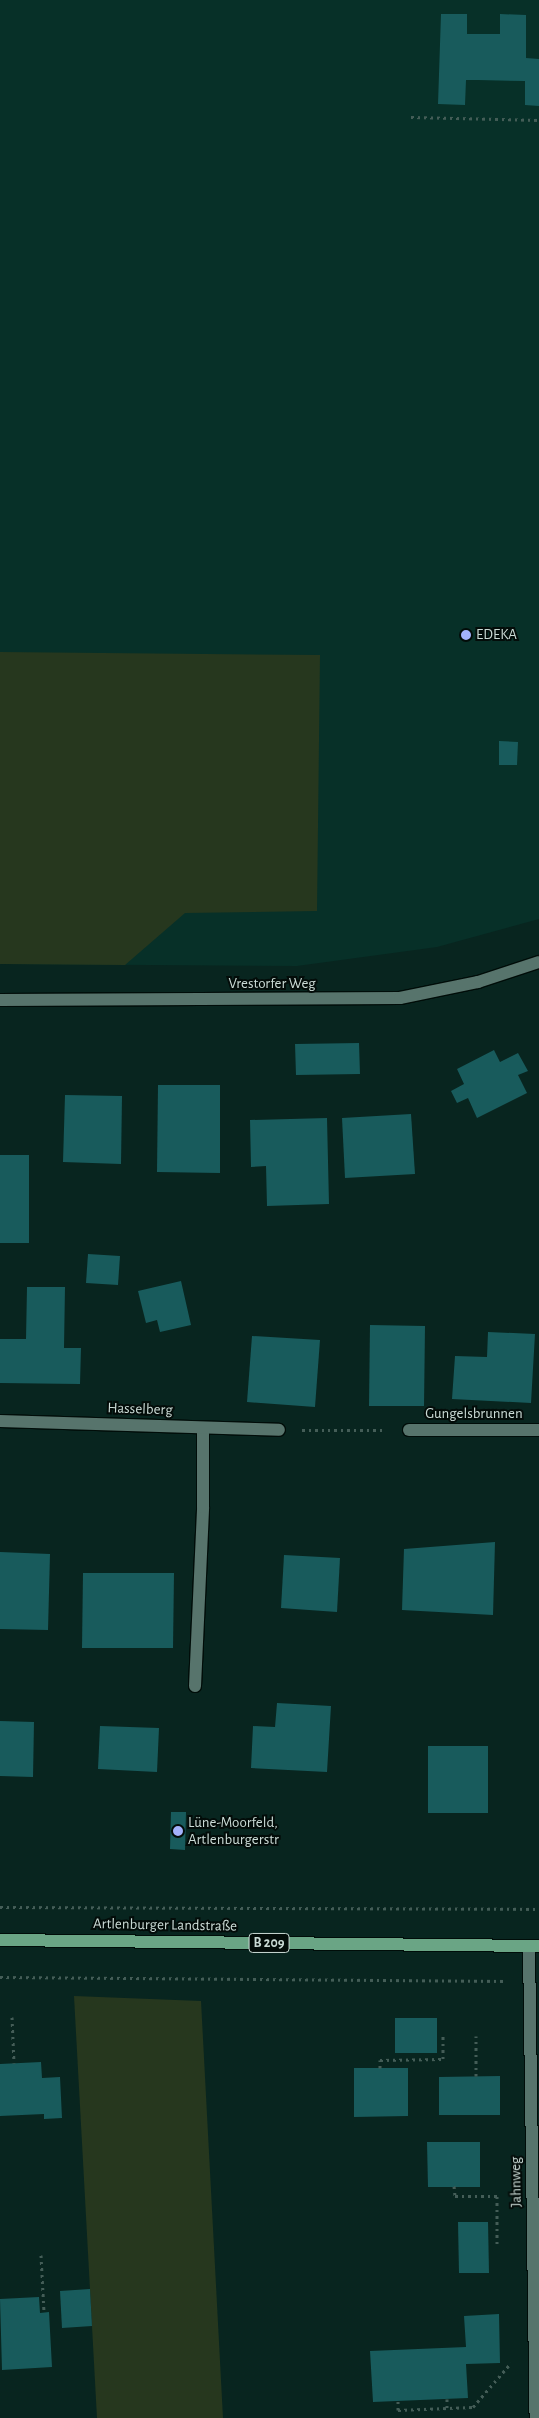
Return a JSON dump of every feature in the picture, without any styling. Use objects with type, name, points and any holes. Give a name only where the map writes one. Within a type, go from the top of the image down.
[{"type":"main road","name":"Artlenburger Landstraße","points":[[0,1940],[534,1946]]},
{"type":"street","name":"Vrestorfer Weg","points":[[0,1000],[400,998],[478,982],[539,962]]},
{"type":"street","name":"Hasselberg","points":[[0,1421],[278,1430]]},
{"type":"street","points":[[195,1686],[203,1507],[202,1428]]},
{"type":"street","name":"Gungelsbrunnen","points":[[409,1430],[539,1430]]},
{"type":"street","name":"Jahnweg","points":[[534,1946],[529,1981],[536,2418]]},
{"type":"path","points":[[411,117],[539,120]]},
{"type":"path","points":[[278,1430],[409,1430]]},
{"type":"path","points":[[0,1907],[539,1909]]},
{"type":"path","points":[[0,1976],[529,1981]]},
{"type":"path","points":[[12,2017],[14,2063]]},
{"type":"path","points":[[380,2068],[380,2060],[443,2059],[443,2036]]},
{"type":"path","points":[[476,2036],[476,2076]]},
{"type":"path","points":[[454,2186],[455,2196],[498,2196],[497,2246]]},
{"type":"path","points":[[42,2255],[44,2313]]},
{"type":"path","points":[[398,2401],[398,2410],[473,2407],[511,2363],[511,2354]]},
{"type":"path","points":[[447,2399],[447,2408]]},
{"type":"shaded area","points":[[0,0],[539,0],[539,919],[437,947],[297,966],[0,964]]},
{"type":"shaded area","points":[[0,652],[320,655],[317,911],[185,913],[125,965],[0,964]]},
{"type":"shaded area","points":[[74,1996],[201,2001],[223,2418],[97,2418]]},
{"type":"building","points":[[441,14],[467,14],[467,34],[500,34],[500,14],[526,15],[526,58],[539,59],[539,106],[525,105],[525,81],[478,80],[466,80],[465,105],[438,104]]},
{"type":"building","points":[[499,741],[518,742],[517,765],[499,765]]},
{"type":"building","points":[[359,1043],[360,1074],[296,1075],[295,1044]]},
{"type":"building","points":[[494,1050],[500,1062],[518,1053],[528,1071],[518,1075],[527,1093],[477,1118],[468,1098],[457,1103],[451,1091],[464,1084],[457,1069]]},
{"type":"building","points":[[158,1085],[220,1085],[220,1173],[157,1172]]},
{"type":"building","points":[[65,1095],[122,1096],[121,1164],[63,1162]]},
{"type":"building","points":[[411,1114],[415,1174],[345,1178],[342,1118]]},
{"type":"building","points":[[327,1118],[329,1204],[267,1206],[266,1166],[251,1167],[250,1120]]},
{"type":"building","points":[[0,1155],[29,1155],[29,1243],[0,1243]]},
{"type":"building","points":[[88,1254],[120,1256],[118,1285],[86,1283]]},
{"type":"building","points":[[181,1281],[191,1325],[160,1332],[157,1320],[146,1323],[138,1291]]},
{"type":"building","points":[[27,1287],[65,1287],[64,1348],[81,1348],[80,1384],[0,1383],[0,1339],[26,1339]]},
{"type":"building","points":[[370,1325],[425,1326],[424,1406],[369,1406]]},
{"type":"building","points":[[488,1332],[535,1334],[531,1403],[452,1399],[455,1356],[487,1357]]},
{"type":"building","points":[[252,1336],[320,1340],[315,1407],[247,1402]]},
{"type":"building","points":[[495,1542],[493,1615],[402,1610],[404,1549]]},
{"type":"building","points":[[0,1552],[50,1554],[48,1630],[0,1629]]},
{"type":"building","points":[[284,1555],[340,1558],[337,1612],[281,1608]]},
{"type":"building","points":[[83,1573],[174,1573],[173,1648],[82,1648]]},
{"type":"building","points":[[277,1703],[331,1706],[327,1772],[251,1768],[253,1726],[275,1727]]},
{"type":"building","points":[[0,1721],[34,1722],[33,1777],[0,1776]]},
{"type":"building","points":[[100,1726],[159,1728],[157,1772],[98,1769]]},
{"type":"building","points":[[428,1746],[488,1746],[488,1813],[428,1813]]},
{"type":"building","name":"Lüne-Moorfeld, Artlenburgerstr","points":[[171,1812],[186,1812],[185,1850],[170,1849]]},
{"type":"building","points":[[395,2018],[437,2018],[437,2053],[395,2053]]},
{"type":"building","points":[[41,2062],[42,2078],[60,2077],[62,2118],[44,2119],[44,2114],[0,2116],[0,2064]]},
{"type":"building","points":[[354,2068],[408,2068],[408,2116],[354,2117]]},
{"type":"building","points":[[500,2076],[500,2115],[439,2115],[439,2077]]},
{"type":"building","points":[[427,2142],[480,2142],[480,2187],[428,2187]]},
{"type":"building","points":[[458,2222],[488,2222],[489,2273],[459,2273]]},
{"type":"building","points":[[90,2289],[92,2326],[62,2328],[60,2291]]},
{"type":"building","points":[[39,2297],[40,2313],[49,2312],[52,2367],[2,2370],[0,2299]]},
{"type":"building","points":[[499,2314],[500,2363],[466,2364],[468,2398],[373,2402],[370,2351],[466,2347],[464,2316]]},
{"type":"place","name":"EDEKA","points":[[466,635]]},
{"type":"place","name":"Lüne-Moorfeld, Artlenburgerstr","points":[[178,1831]]}]
